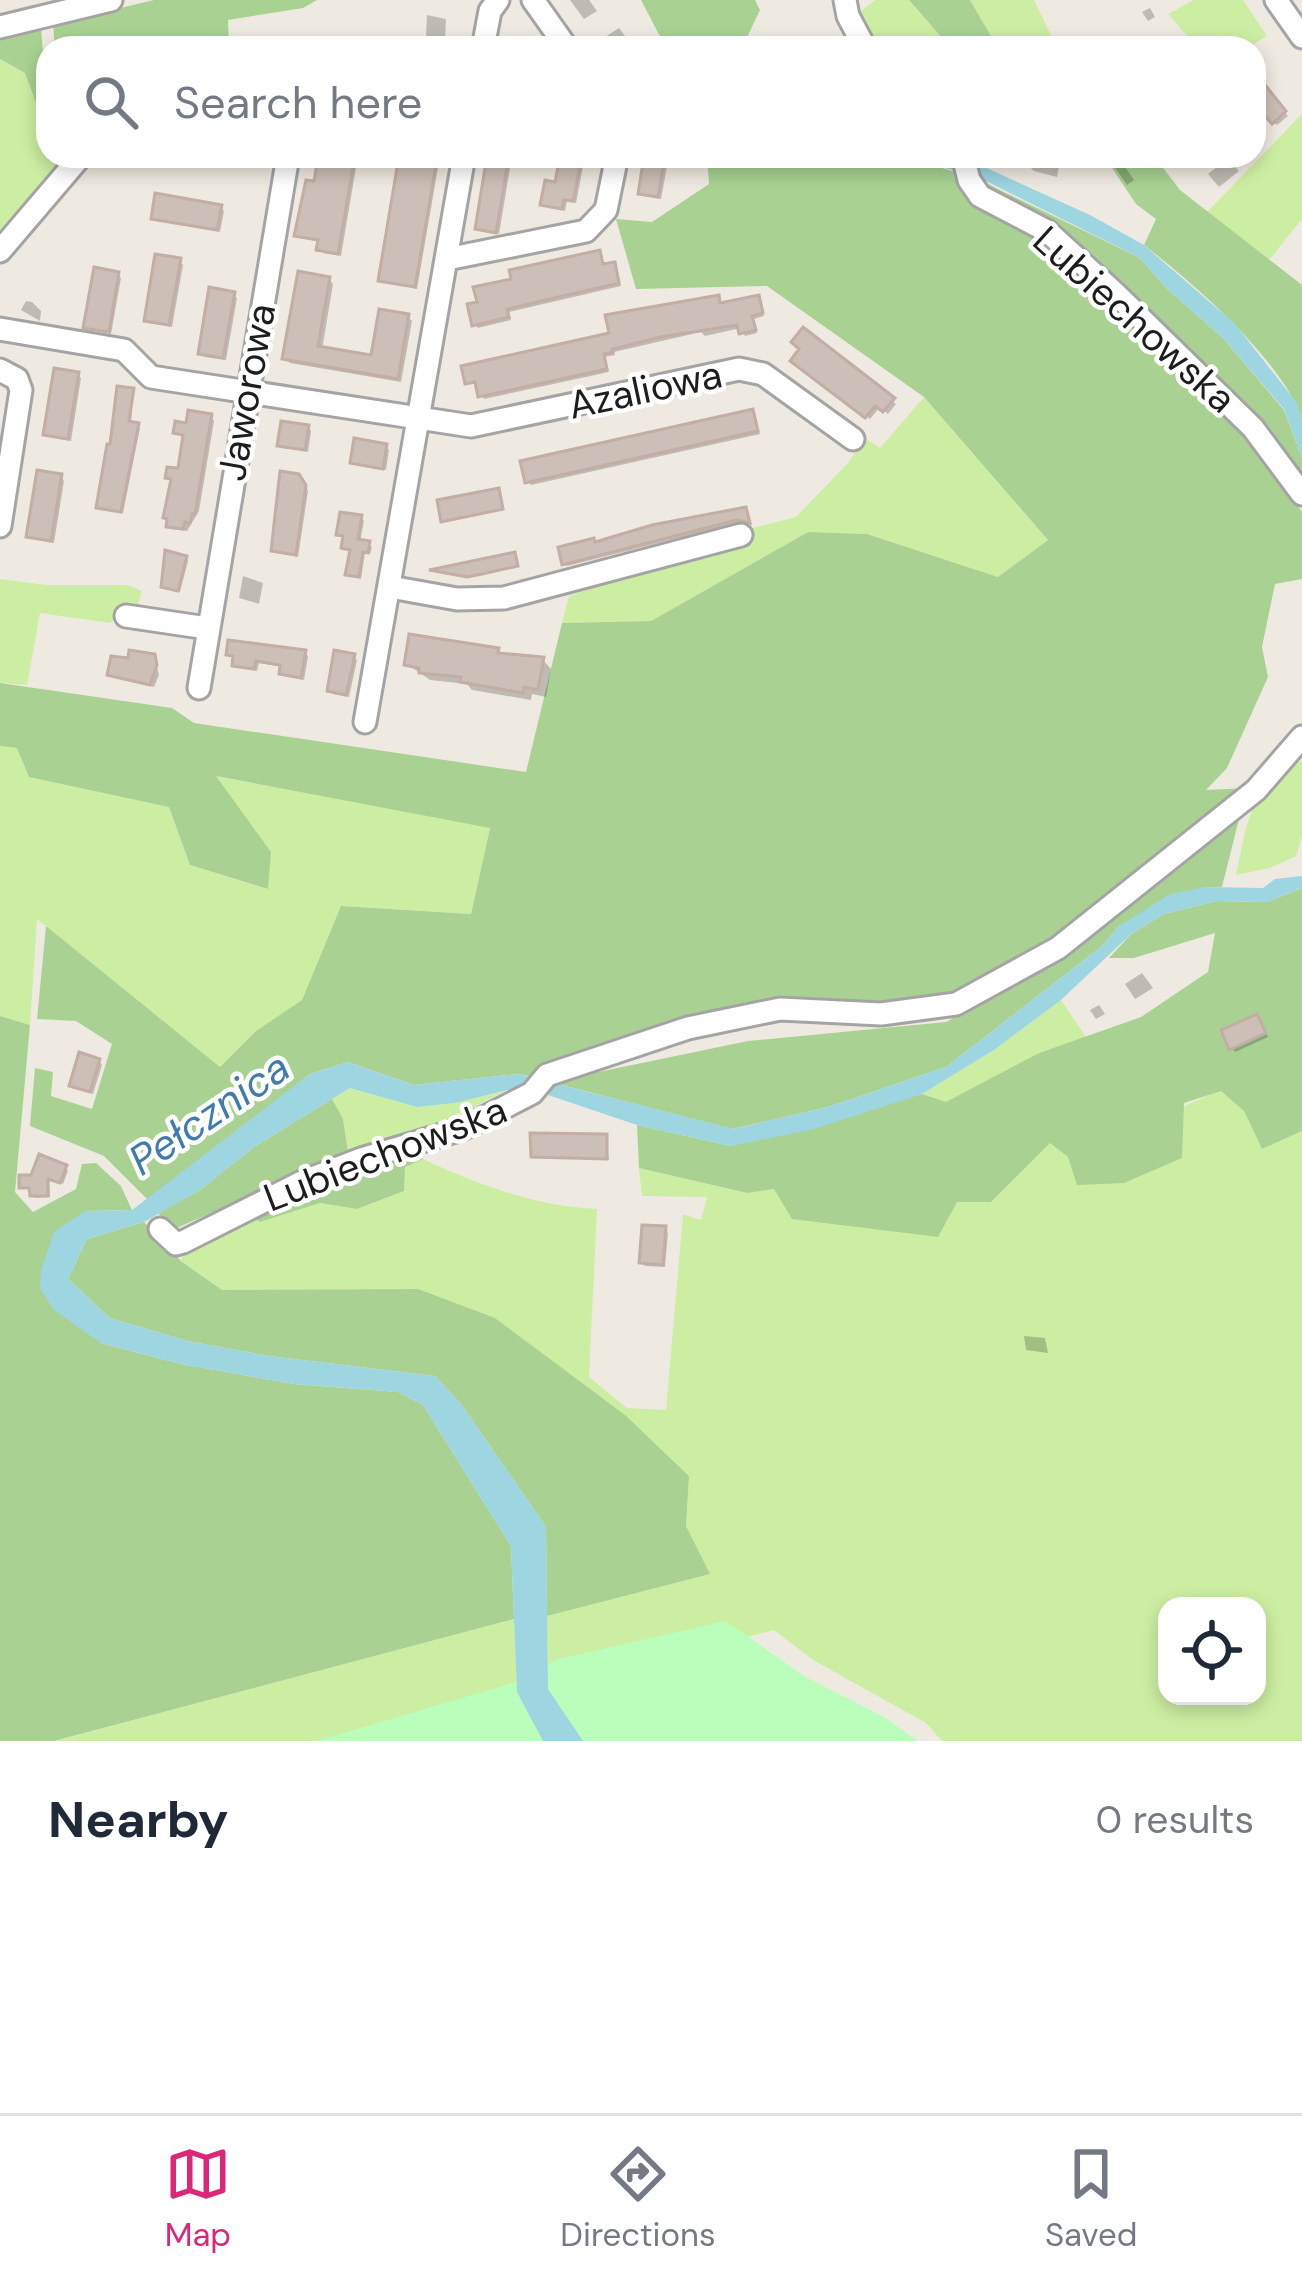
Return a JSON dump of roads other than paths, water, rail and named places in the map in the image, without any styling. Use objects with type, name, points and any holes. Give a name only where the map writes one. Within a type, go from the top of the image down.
[{"type":"street","points":[[0,27],[39,9],[111,0]]},
{"type":"street","points":[[533,0],[558,36]]},
{"type":"street","points":[[845,0],[859,36]]},
{"type":"street","points":[[1276,0],[1302,37]]},
{"type":"street","points":[[486,36],[494,6]]},
{"type":"street","points":[[0,251],[71,168]]},
{"type":"street","name":"Jaworowa","points":[[199,688],[286,168]]},
{"type":"street","points":[[365,722],[462,168]]},
{"type":"street","points":[[447,259],[586,231],[606,210],[614,168]]},
{"type":"street","name":"Lubiechowska","points":[[966,168],[980,196],[1047,231],[1116,294],[1253,428],[1302,494]]},
{"type":"street","name":"Azaliowa","points":[[0,329],[124,350],[151,377],[471,427],[739,369],[764,374],[853,439]]},
{"type":"street","points":[[0,370],[17,379],[21,390],[0,526]]},
{"type":"street","points":[[389,587],[457,598],[503,598],[742,536]]},
{"type":"street","points":[[126,616],[207,628]]},
{"type":"street","name":"Lubiechowska","points":[[160,1229],[176,1244],[183,1242],[302,1182],[462,1129],[532,1089],[547,1075],[735,1017],[813,1007],[881,1014],[956,1004],[1058,948],[1256,790],[1302,737]]},
{"type":"water","points":[[946,168],[986,168],[1090,215],[1144,245],[1235,324],[1297,403],[1302,458],[1284,409],[1223,338],[1140,258],[984,180]]},
{"type":"water","points":[[1302,876],[1302,888],[1267,902],[1217,901],[1164,914],[1131,934],[1061,1000],[994,1050],[922,1094],[814,1129],[731,1146],[637,1125],[542,1093],[507,1090],[417,1107],[350,1088],[254,1147],[200,1190],[144,1222],[87,1239],[68,1279],[110,1318],[187,1341],[269,1356],[435,1376],[461,1404],[546,1527],[548,1689],[583,1741],[543,1741],[517,1692],[511,1546],[423,1405],[398,1392],[294,1384],[181,1364],[101,1343],[54,1310],[40,1289],[54,1232],[85,1211],[132,1210],[310,1074],[348,1062],[414,1085],[518,1074],[733,1129],[828,1107],[946,1067],[1102,946],[1119,926],[1170,894],[1206,887],[1263,888],[1275,879]]},
{"type":"water label","name":"Pełcznica","points":[[209,1113]]}]
